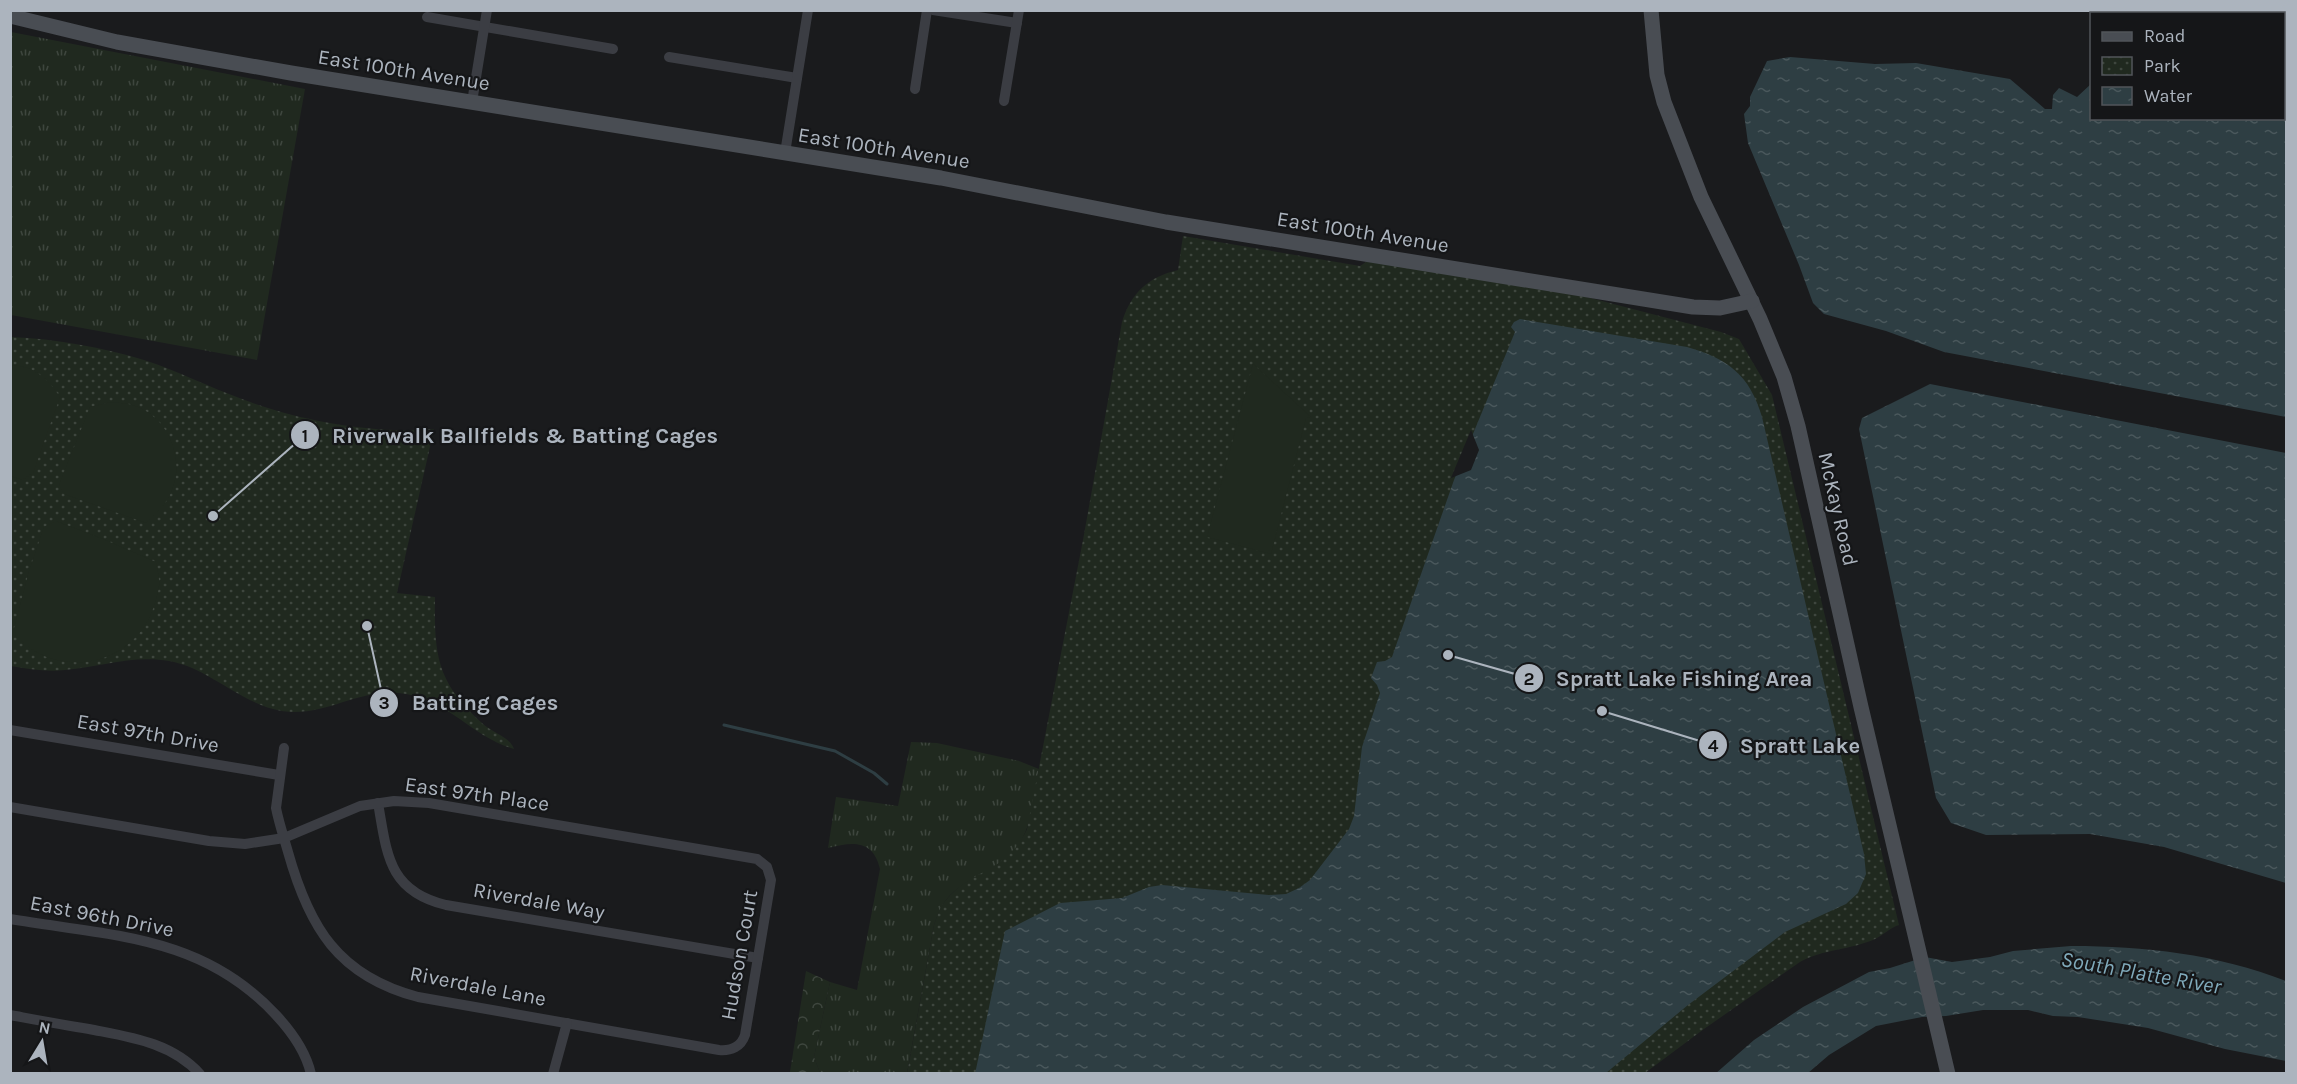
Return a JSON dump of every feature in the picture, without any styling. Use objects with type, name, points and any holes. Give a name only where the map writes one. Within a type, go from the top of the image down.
[{"type":"street","points":[[472,102],[487,10]]},
{"type":"street","points":[[785,153],[808,10]]},
{"type":"street","points":[[915,89],[927,10]]},
{"type":"street","points":[[933,10],[1017,23]]},
{"type":"street","points":[[1004,101],[1019,10]]},
{"type":"street","name":"McKay Road","points":[[1651,10],[1657,75],[1664,102],[1701,197],[1752,301],[1784,377],[1798,426],[1861,707],[1948,1074]]},
{"type":"street","name":"East 100th Avenue","points":[[10,16],[117,42],[291,73],[941,178],[1166,222],[1693,307],[1720,308],[1752,301]]},
{"type":"street","points":[[427,17],[613,49]]},
{"type":"street","points":[[669,57],[797,78]]},
{"type":"street","name":"East 97th Drive","points":[[10,730],[279,775]]},
{"type":"street","name":"Riverdale Lane","points":[[284,748],[276,808],[298,889],[315,924],[333,948],[365,975],[393,989],[418,997],[719,1050],[732,1049]]},
{"type":"street","name":"East 97th Place","points":[[10,807],[209,842],[252,843],[284,838],[350,809],[378,803],[405,801],[429,803],[752,857],[765,864]]},
{"type":"street","name":"Riverdale Way","points":[[378,803],[386,851],[391,866],[404,884],[427,900],[758,958]]},
{"type":"street","name":"Hudson Court","points":[[732,1049],[741,1044],[745,1035],[771,880],[765,864]]},
{"type":"street","name":"East 96th Drive","points":[[10,919],[157,943],[215,966],[250,989],[280,1020],[303,1052],[311,1074]]},
{"type":"street","points":[[10,1015],[148,1041],[191,1064],[200,1074]]},
{"type":"street","points":[[553,1074],[567,1023]]},
{"type":"green space","points":[[11,32],[305,89],[257,360],[11,315]]},
{"type":"green space","points":[[1183,236],[1360,266],[1375,260],[1579,295],[1721,332],[1739,339],[1772,395],[1899,925],[1866,943],[1818,954],[1800,962],[1645,1073],[907,1074],[934,925],[940,909],[956,890],[1009,855],[1019,844],[1027,829],[1083,540],[1122,322],[1130,303],[1142,288],[1158,277],[1178,270]]},
{"type":"green space","points":[[11,337],[62,342],[128,355],[157,364],[263,407],[311,419],[362,428],[434,429],[397,593],[435,597],[438,652],[447,681],[468,709],[487,727],[509,741],[514,749],[486,737],[435,704],[406,694],[376,694],[309,711],[294,712],[261,705],[201,672],[169,661],[129,660],[58,671],[11,666]]},
{"type":"green space","points":[[1253,364],[1311,417],[1306,418],[1271,554],[1207,537]]},
{"type":"green space","points":[[11,365],[27,368],[39,374],[60,397],[33,473],[22,480],[11,476]]},
{"type":"green space","points":[[111,402],[135,406],[147,411],[165,429],[175,452],[175,478],[170,495],[146,523],[64,494],[59,485],[90,407]]},
{"type":"green space","points":[[56,521],[156,562],[159,589],[149,619],[140,633],[128,644],[100,659],[67,662],[50,658],[30,648],[13,632],[29,571],[44,527]]},
{"type":"green space","points":[[911,742],[937,743],[1019,761],[1039,769],[1031,815],[1025,833],[1014,851],[996,866],[954,891],[939,912],[934,925],[907,1073],[820,1073],[814,1057],[830,982],[857,990],[880,869],[872,852],[860,845],[828,848],[836,797],[898,806]]},
{"type":"green space","points":[[806,971],[830,982],[814,1057],[820,1073],[788,1073],[790,1072]]},
{"type":"water","points":[[2136,10],[2286,11],[2286,417],[1944,352],[1886,331],[1824,314],[1813,303],[1748,143],[1744,114],[1750,106],[1750,97],[1767,61],[1790,57],[1875,64],[1916,63],[2010,79],[2045,109],[2052,109],[2053,95],[2059,88],[2077,97],[2090,85],[2090,120],[2285,120],[2285,12],[2133,12]]},
{"type":"water","points":[[1520,319],[1701,351],[1735,370],[1751,390],[1762,417],[1864,854],[1866,874],[1858,893],[1846,904],[1785,932],[1688,1005],[1606,1073],[975,1074],[1005,931],[1060,903],[1122,898],[1149,887],[1162,885],[1269,895],[1286,894],[1310,880],[1349,829],[1354,816],[1362,747],[1380,693],[1371,678],[1377,662],[1392,657],[1454,480],[1515,332],[1511,327]]},
{"type":"water","points":[[1930,384],[2286,453],[2286,883],[2164,847],[2090,834],[1986,835],[1951,823],[1936,798],[1859,429],[1862,418]]},
{"type":"water","name":"South Platte River","points":[[2071,946],[2180,953],[2234,964],[2286,981],[2286,1061],[2225,1049],[2148,1028],[2078,1017],[2053,1016],[2028,1010],[1983,1010],[1922,1017],[1876,1026],[1829,1055],[1808,1073],[1715,1074],[1754,1040],[1803,1007],[1869,972],[1925,957],[1952,962],[1990,957],[2013,951]]},
{"type":"pier","points":[[1471,430],[1479,450],[1471,470],[1451,478]]},
{"type":"waterway","points":[[724,725],[835,751],[874,773],[887,784]]},
{"type":"place","name":"Riverwalk Ballfields & Batting Cages","points":[[213,516]]},
{"type":"place","name":"Batting Cages","points":[[367,626]]},
{"type":"place","name":"Spratt Lake Fishing Area","points":[[1448,655]]},
{"type":"place","name":"Spratt Lake","points":[[1602,711]]}]
